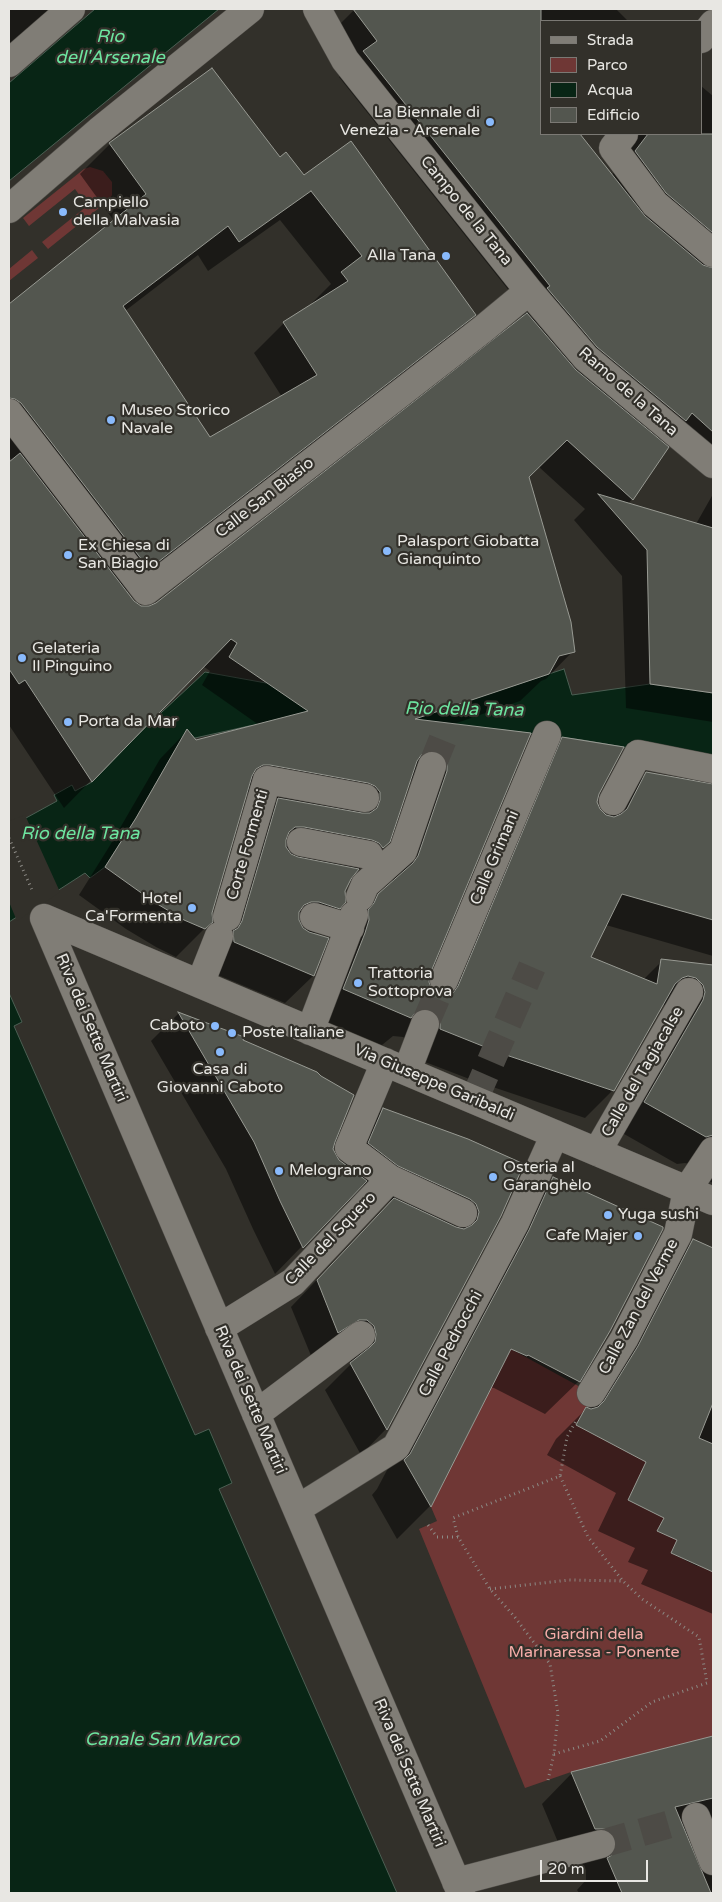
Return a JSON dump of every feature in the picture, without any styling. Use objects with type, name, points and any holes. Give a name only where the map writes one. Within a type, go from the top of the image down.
[{"type":"street","points":[[9,63],[72,9]]},
{"type":"street","points":[[9,209],[98,131],[250,9]]},
{"type":"street","name":"Campo de la Tana","points":[[317,9],[345,60],[529,291]]},
{"type":"street","points":[[702,38],[713,24]]},
{"type":"street","points":[[623,135],[613,148],[655,204],[713,253]]},
{"type":"street","name":"Calle San Biasio","points":[[23,443],[146,591],[483,329],[529,291]]},
{"type":"street","name":"Ramo de la Tana","points":[[529,291],[586,358],[713,464]]},
{"type":"street","points":[[9,412],[23,443]]},
{"type":"street","name":"Calle Grimani","points":[[444,980],[547,735]]},
{"type":"street","points":[[618,792],[638,754],[713,769]]},
{"type":"street","points":[[310,1031],[365,884],[403,851],[432,766]]},
{"type":"street","name":"Corte Formenti","points":[[200,984],[223,926],[268,780],[365,798]]},
{"type":"street","points":[[300,842],[369,856]]},
{"type":"street","points":[[314,917],[355,913]]},
{"type":"street","name":"Via Giuseppe Garibaldi","points":[[44,918],[713,1201]]},
{"type":"street","name":"Riva dei Sette Martiri","points":[[44,918],[458,1888],[601,1844]]},
{"type":"street","name":"Calle del Tagiacalse","points":[[597,1152],[689,992]]},
{"type":"street","points":[[425,1024],[396,1067],[349,1148],[390,1179],[463,1213]]},
{"type":"street","name":"Calle Pedrocchi","points":[[296,1508],[396,1447],[515,1223],[555,1134]]},
{"type":"street","points":[[687,1190],[713,1151]]},
{"type":"street","name":"Calle del Squero","points":[[219,1328],[293,1282],[390,1179]]},
{"type":"street","name":"Calle Zan del Verme","points":[[591,1393],[624,1339],[678,1234],[687,1190]]},
{"type":"street","points":[[256,1414],[361,1335]]},
{"type":"street","points":[[697,1817],[713,1861]]},
{"type":"path","points":[[9,838],[26,877]]},
{"type":"path","points":[[554,1754],[600,1741],[652,1702],[707,1683],[699,1637],[642,1598],[623,1581],[588,1537],[560,1476],[567,1437],[591,1393]]},
{"type":"path","points":[[548,1780],[554,1754],[558,1713],[550,1664],[514,1616],[490,1589],[458,1537],[452,1518],[560,1476]]},
{"type":"path","points":[[428,1525],[437,1536],[458,1537]]},
{"type":"path","points":[[490,1589],[569,1580],[623,1581]]},
{"type":"green space","points":[[90,167],[103,171],[112,182],[112,195],[109,200],[48,249],[42,242],[87,206],[75,189],[29,226],[23,218],[84,169]]},
{"type":"green space","points":[[32,250],[38,258],[9,281],[9,269]]},
{"type":"green space","name":"Giardini della Marinaressa - Ponente","points":[[511,1349],[593,1394],[576,1425],[646,1462],[628,1500],[664,1518],[658,1531],[677,1540],[671,1553],[697,1566],[713,1571],[713,1736],[571,1772],[525,1788],[419,1529],[437,1521],[431,1507]]},
{"type":"water","name":"Rio dell'Arsenale","points":[[95,9],[219,9],[9,181],[9,83]]},
{"type":"water","name":"Rio della Tana","points":[[564,669],[572,695],[650,684],[713,693],[713,762],[582,740],[503,730],[249,726],[195,738],[178,745],[105,867],[90,878],[85,873],[9,922],[9,823],[26,818],[57,801],[54,795],[72,785],[75,791],[92,782],[133,739],[205,672],[266,683],[295,677],[485,695]]},
{"type":"water","name":"Canale San Marco","points":[[9,993],[22,1022],[14,1026],[195,1435],[209,1429],[232,1483],[219,1489],[397,1893],[9,1893]]},
{"type":"pier","points":[[25,815],[60,892],[17,921],[9,902],[9,821]]},
{"type":"building","points":[[353,9],[541,9],[540,135],[581,135],[645,216],[703,265],[713,268],[713,432],[692,413],[686,421],[597,347],[547,288],[550,286],[363,51],[377,41]]},
{"type":"building","points":[[212,68],[280,157],[286,152],[304,175],[351,141],[476,315],[149,569],[21,403],[9,398],[9,304],[146,194],[109,143]],"holes":[[[311,191],[362,256],[341,272],[348,281],[283,322],[317,375],[210,437],[123,306],[228,226],[239,242]]]},
{"type":"building","points":[[713,134],[713,233],[666,193],[635,151],[647,135]]},
{"type":"building","points":[[527,313],[576,370],[669,447],[633,500],[567,440],[529,477],[571,622],[575,652],[559,656],[549,674],[415,719],[531,733],[430,974],[429,982],[432,990],[438,995],[445,996],[453,993],[458,986],[562,737],[624,747],[599,794],[597,802],[600,809],[606,815],[614,817],[627,809],[646,772],[713,784],[713,920],[622,894],[591,957],[657,984],[661,959],[713,965],[713,1135],[706,1137],[644,1102],[703,1000],[705,992],[703,985],[696,978],[688,976],[675,984],[614,1091],[500,1053],[440,1029],[440,1021],[431,1010],[422,1009],[411,1018],[343,989],[365,933],[369,920],[368,910],[378,894],[413,863],[418,856],[447,771],[447,763],[443,755],[437,751],[429,751],[422,754],[417,761],[390,842],[383,848],[379,843],[372,840],[304,827],[295,827],[289,832],[286,847],[291,854],[359,869],[345,891],[346,902],[340,909],[319,902],[311,902],[304,905],[299,912],[299,920],[303,928],[309,932],[329,938],[314,976],[234,942],[233,931],[238,928],[242,921],[278,798],[370,813],[377,808],[380,800],[380,792],[375,786],[368,783],[270,765],[263,765],[256,769],[252,776],[212,913],[213,922],[205,929],[184,920],[154,902],[105,867],[136,818],[187,729],[196,740],[308,711],[229,657],[237,643],[231,639],[92,782],[25,680],[19,684],[9,669],[9,462],[20,453],[134,601],[141,606],[149,606],[156,603]]},
{"type":"building","points":[[598,494],[713,528],[713,693],[650,684],[647,550]]},
{"type":"building","points":[[178,1012],[244,1037],[243,1040],[317,1072],[354,1095],[333,1149],[339,1160],[367,1181],[303,1248],[254,1142]]},
{"type":"building","points":[[383,1108],[468,1139],[524,1164],[501,1216],[387,1430],[350,1363],[375,1342],[374,1326],[367,1320],[359,1320],[338,1333],[317,1280],[394,1198],[464,1229],[477,1220],[479,1212],[476,1204],[470,1199],[398,1166],[368,1143]]},
{"type":"building","points":[[553,1177],[663,1227],[663,1229],[610,1331],[580,1382],[528,1355],[511,1349],[431,1507],[404,1460],[410,1454],[529,1230]]},
{"type":"building","points":[[693,1239],[713,1248],[713,1403],[699,1438],[713,1444],[713,1572],[671,1553],[677,1540],[657,1531],[664,1518],[628,1500],[646,1462],[576,1425],[586,1407],[591,1409],[598,1407],[604,1401],[638,1346]]},
{"type":"building","points":[[713,1736],[713,1798],[675,1807],[711,1893],[622,1893],[607,1858],[616,1849],[616,1840],[612,1833],[606,1829],[595,1829],[571,1772]]},
{"type":"tunnel","points":[[432,766],[447,729]]},
{"type":"tunnel","points":[[474,1100],[532,967]]},
{"type":"tunnel","points":[[425,1024],[444,980]]},
{"type":"tunnel","points":[[601,1844],[681,1821]]},
{"type":"place","name":"La Biennale di Venezia - Arsenale","points":[[490,122]]},
{"type":"place","name":"Campiello della Malvasia","points":[[63,212]]},
{"type":"place","name":"Alla Tana","points":[[446,256]]},
{"type":"place","name":"Museo Storico Navale","points":[[111,420]]},
{"type":"place","name":"Palasport Giobatta Gianquinto","points":[[387,551]]},
{"type":"place","name":"Ex Chiesa di San Biagio","points":[[68,555]]},
{"type":"place","name":"Gelateria Il Pinguino","points":[[22,658]]},
{"type":"place","name":"Porta da Mar","points":[[68,722]]},
{"type":"place","name":"Hotel Ca'Formenta","points":[[192,908]]},
{"type":"place","name":"Trattoria Sottoprova","points":[[358,983]]},
{"type":"place","name":"Caboto","points":[[215,1026]]},
{"type":"place","name":"Poste Italiane","points":[[232,1033]]},
{"type":"place","name":"Casa di Giovanni Caboto","points":[[220,1052]]},
{"type":"place","name":"Melograno","points":[[279,1171]]},
{"type":"place","name":"Osteria al Garanghèlo","points":[[493,1177]]},
{"type":"place","name":"Yuga sushi","points":[[608,1215]]},
{"type":"place","name":"Cafe Majer","points":[[638,1236]]}]
